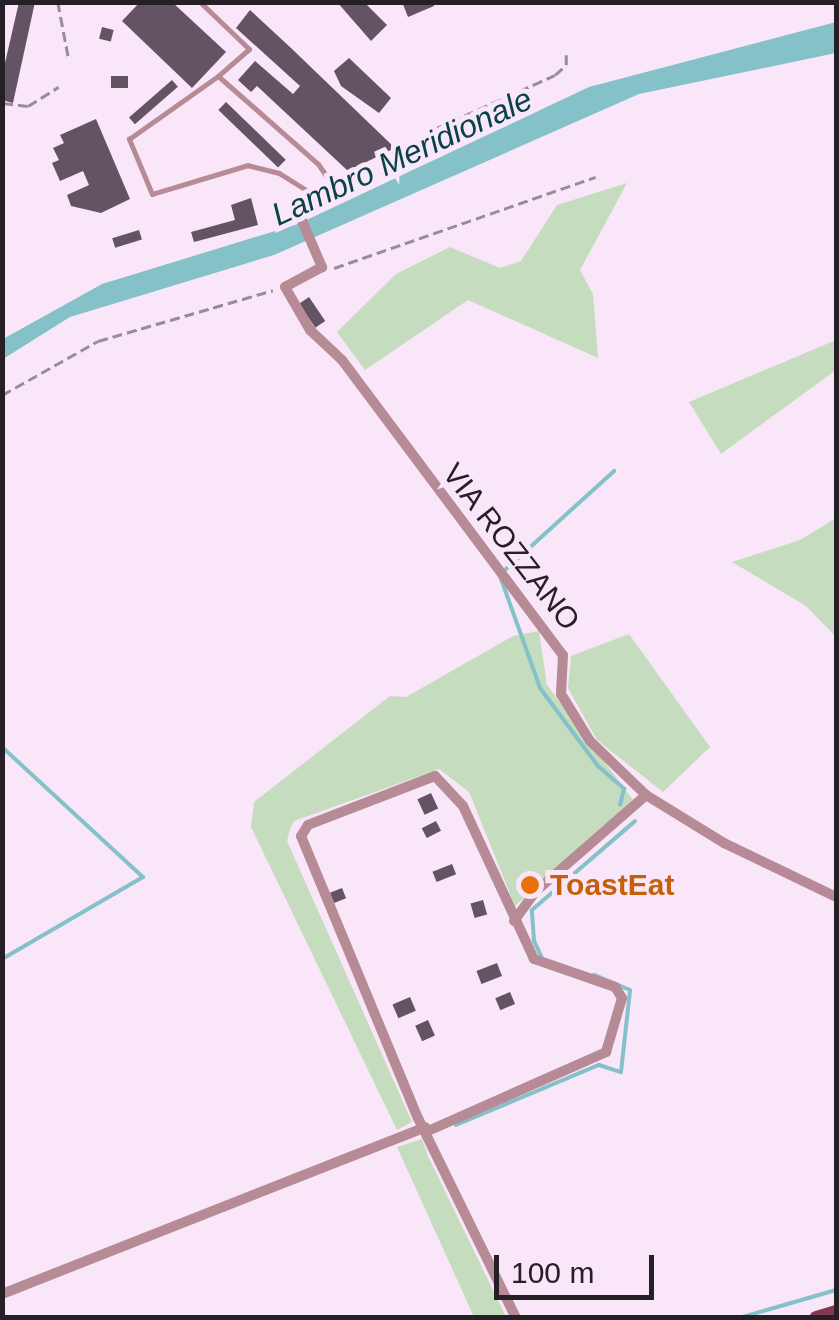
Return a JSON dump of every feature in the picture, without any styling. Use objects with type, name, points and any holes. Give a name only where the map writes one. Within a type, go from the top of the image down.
[{"type":"main road","points":[[816,1318],[836,1312]]},
{"type":"street","points":[[284,286],[321,263],[300,216]]},
{"type":"street","name":"VIA ROZZANO","points":[[284,286],[310,330],[342,360],[562,655],[561,694],[590,740],[646,795],[724,843],[836,897]]},
{"type":"street","points":[[2,1294],[426,1129],[602,1055],[613,1042],[622,1010],[619,990],[542,966],[514,920],[462,806],[438,776],[302,829],[426,1129],[516,1318]]},
{"type":"street","points":[[514,920],[534,892],[646,795]]},
{"type":"lane","points":[[200,2],[250,49],[129,139],[152,194],[248,166],[279,173],[319,198]]},
{"type":"lane","points":[[218,76],[318,164],[336,190]]},
{"type":"path","points":[[56,3],[68,60]]},
{"type":"path","points":[[438,128],[556,76],[566,65],[566,55]]},
{"type":"path","points":[[3,103],[28,106],[58,87]]},
{"type":"path","points":[[321,263],[596,176]]},
{"type":"path","points":[[2,395],[98,341],[284,286]]},
{"type":"green space","points":[[627,183],[580,270],[593,294],[598,358],[468,300],[365,370],[337,332],[396,274],[450,247],[500,268],[521,261],[557,205]]},
{"type":"green space","points":[[836,340],[836,370],[721,454],[689,402]]},
{"type":"green space","points":[[836,518],[836,637],[806,606],[732,562],[800,540]]},
{"type":"green space","points":[[539,631],[547,685],[633,800],[515,906],[469,792],[439,769],[294,821],[290,829],[287,841],[412,1122],[397,1130],[251,827],[254,802],[390,696],[406,697],[513,636]]},
{"type":"green space","points":[[629,634],[710,747],[663,792],[597,740],[568,688],[571,656]]},
{"type":"green space","points":[[422,1139],[506,1317],[474,1317],[397,1147]]},
{"type":"water","points":[[836,22],[836,53],[639,94],[274,255],[70,317],[3,359],[3,339],[102,284],[298,224],[589,87]]},
{"type":"building","points":[[19,2],[35,2],[13,103],[2,100],[2,76]]},
{"type":"building","points":[[140,2],[172,2],[226,52],[192,88],[122,21]]},
{"type":"building","points":[[337,2],[364,2],[387,25],[371,41]]},
{"type":"building","points":[[402,2],[433,2],[434,6],[408,17]]},
{"type":"building","points":[[250,10],[395,148],[348,171],[257,86],[251,92],[238,80],[255,61],[293,94],[300,86],[236,28]]},
{"type":"building","points":[[102,27],[114,30],[111,42],[99,39]]},
{"type":"building","points":[[349,58],[391,98],[379,113],[341,86],[334,71]]},
{"type":"building","points":[[111,76],[128,76],[128,88],[111,88]]},
{"type":"building","points":[[172,80],[178,87],[135,124],[129,117]]},
{"type":"building","points":[[226,102],[286,160],[278,168],[218,110]]},
{"type":"building","points":[[96,119],[130,199],[101,213],[71,206],[67,195],[89,185],[83,171],[60,181],[52,163],[59,160],[53,148],[64,143],[60,135]]},
{"type":"building","points":[[251,198],[258,225],[194,242],[191,232],[235,220],[231,205]]},
{"type":"building","points":[[139,230],[142,240],[115,248],[112,238]]},
{"type":"building","points":[[309,297],[325,321],[315,328],[299,304]]},
{"type":"building","points":[[431,793],[438,808],[425,815],[417,799]]},
{"type":"building","points":[[436,821],[441,831],[427,838],[422,828]]},
{"type":"building","points":[[452,864],[456,874],[437,882],[433,872]]},
{"type":"building","points":[[342,888],[346,898],[334,903],[330,893]]},
{"type":"building","points":[[483,900],[487,914],[475,918],[471,904]]},
{"type":"building","points":[[497,963],[502,976],[481,984],[476,971]]},
{"type":"building","points":[[510,992],[515,1004],[500,1010],[495,998]]},
{"type":"building","points":[[410,997],[416,1011],[398,1018],[393,1004]]},
{"type":"building","points":[[428,1020],[435,1036],[422,1041],[415,1026]]},
{"type":"waterway","points":[[506,569],[614,471]]},
{"type":"waterway","points":[[500,576],[540,688],[598,766],[624,789],[620,805]]},
{"type":"waterway","points":[[2,747],[143,877],[2,959]]},
{"type":"waterway","points":[[542,958],[534,941],[532,910],[635,821]]},
{"type":"waterway","points":[[456,1125],[599,1065],[621,1072],[630,990],[594,975]]},
{"type":"waterway","points":[[739,1318],[836,1290]]},
{"type":"place","name":"ToastEat","points":[[530,885]]},
{"type":"water label","name":"Lambro Meridionale","points":[[402,157]]}]
